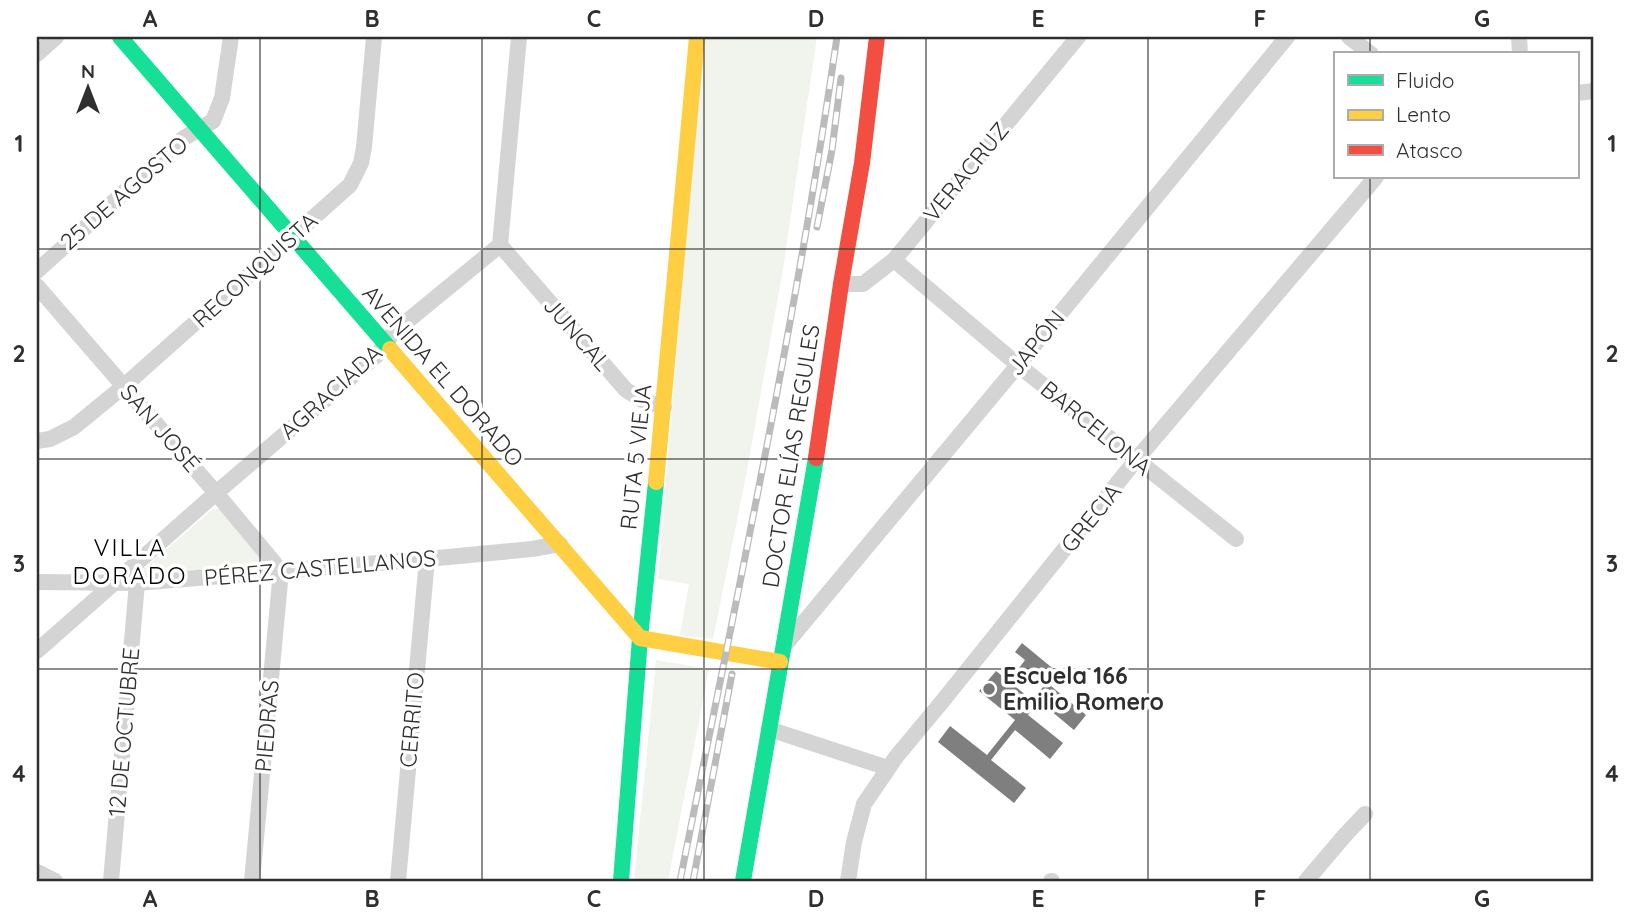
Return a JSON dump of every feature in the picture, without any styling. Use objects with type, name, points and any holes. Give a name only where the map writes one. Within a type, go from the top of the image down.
[{"type":"street","points":[[37,54],[57,37]]},
{"type":"street","name":"AVENIDA EL DORADO","points":[[120,37],[640,638]]},
{"type":"street","name":"25 DE AGOSTO","points":[[37,271],[184,138],[213,121],[222,97],[231,37]]},
{"type":"street","name":"RECONQUISTA","points":[[37,441],[50,439],[74,427],[124,386],[350,185],[361,163],[364,148],[374,37]]},
{"type":"street","points":[[500,245],[519,37]]},
{"type":"street","name":"RUTA 5 VIEJA","points":[[621,881],[640,638],[697,37]]},
{"type":"street","name":"DOCTOR ELÍAS REGULES","points":[[743,881],[822,421],[841,284],[862,163],[877,37]]},
{"type":"street","name":"VERACRUZ","points":[[841,284],[863,284],[894,260],[1078,37]]},
{"type":"street","name":"JAPÓN","points":[[782,655],[1287,37]]},
{"type":"street","points":[[1349,37],[1368,52]]},
{"type":"street","name":"GRECIA","points":[[848,881],[864,804],[888,768],[1136,460],[1375,178]]},
{"type":"street","name":"AGRACIADA","points":[[37,651],[377,355],[394,332],[500,245]]},
{"type":"street","name":"JUNCAL","points":[[500,245],[626,390],[642,400],[664,407]]},
{"type":"street","name":"BARCELONA","points":[[894,260],[1018,365],[1236,538]]},
{"type":"street","name":"SAN JOSÉ","points":[[37,286],[281,571]]},
{"type":"street","name":"PÉREZ CASTELLANOS","points":[[37,582],[137,583],[427,559],[560,544]]},
{"type":"street","name":"CERRITO","points":[[398,881],[427,559]]},
{"type":"street","name":"PIEDRAS","points":[[252,881],[281,571]]},
{"type":"street","name":"12 DE OCTUBRE","points":[[111,881],[137,583]]},
{"type":"street","points":[[640,638],[782,655]]},
{"type":"street","points":[[769,729],[888,768]]},
{"type":"street","points":[[1306,881],[1365,814]]},
{"type":"street","points":[[37,872],[55,881]]},
{"type":"shaded area","points":[[702,37],[817,37],[783,269],[746,476],[713,639],[680,635],[689,584],[658,579]]},
{"type":"shaded area","points":[[213,509],[219,509],[263,559],[262,565],[142,574],[141,571]]},
{"type":"shaded area","points":[[656,660],[709,669],[668,881],[634,881]]},
{"type":"building","points":[[1022,643],[1056,671],[1049,680],[1053,683],[1051,686],[1086,715],[1074,730],[1039,701],[1028,715],[1063,743],[1050,759],[1015,730],[991,760],[1026,788],[1014,803],[938,742],[950,726],[987,755],[1015,720],[979,691],[996,671],[1032,700],[1043,687],[1019,668],[1025,660],[1015,652]]},
{"type":"railway","points":[[680,881],[784,355],[837,37]]},
{"type":"railway","points":[[817,227],[832,150],[841,78]]},
{"type":"railway","points":[[693,881],[732,674]]},
{"type":"traffic: fast","points":[[120,37],[390,349]]},
{"type":"traffic: fast","points":[[743,881],[816,458]]},
{"type":"traffic: fast","points":[[621,881],[640,638],[656,482]]},
{"type":"traffic: slow","points":[[656,482],[697,37]]},
{"type":"traffic: slow","points":[[390,349],[640,638],[780,662]]},
{"type":"traffic: jam","points":[[816,458],[841,284],[862,163],[877,37]]},
{"type":"place","name":"Escuela 166 Emilio Romero","points":[[989,689]]},
{"type":"district","name":"VILLA DORADO","points":[[130,562]]}]
